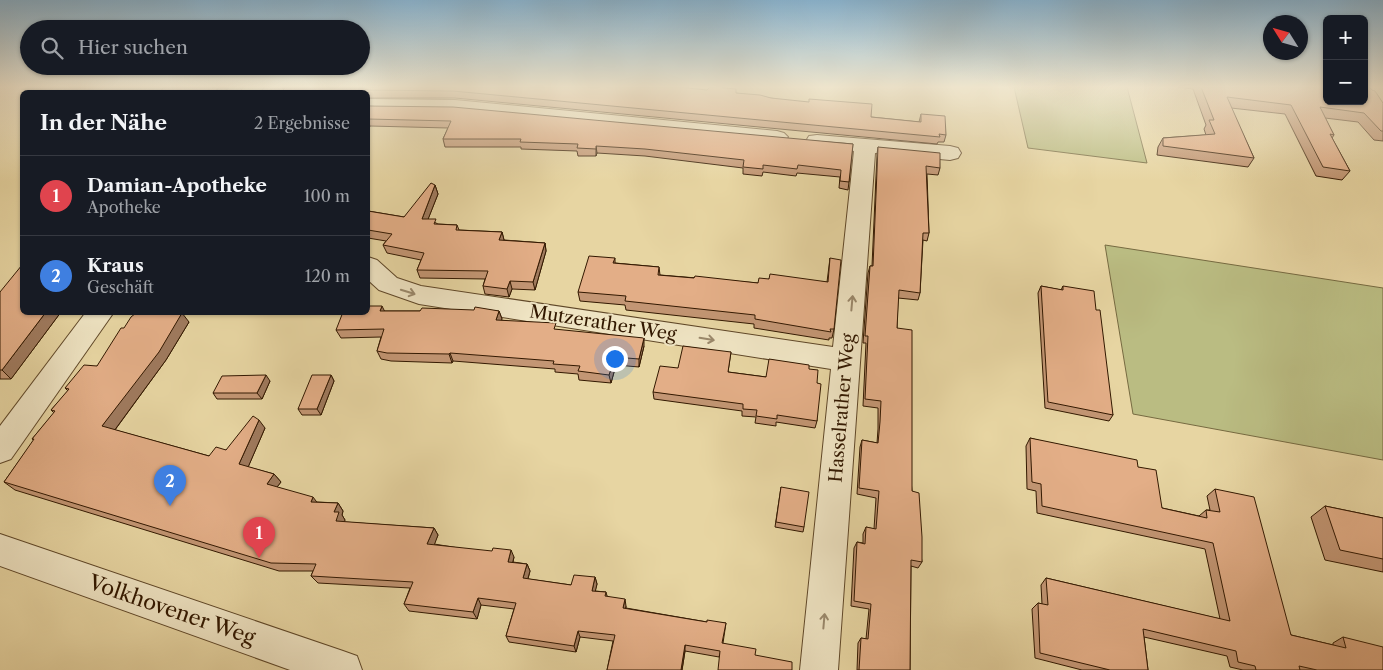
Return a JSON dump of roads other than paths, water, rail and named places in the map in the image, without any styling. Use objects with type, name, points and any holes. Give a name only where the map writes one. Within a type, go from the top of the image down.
[{"type":"street","points":[[586,118],[950,153]]},
{"type":"street","name":"Hasselrather Weg","points":[[819,670],[865,146]]},
{"type":"street","name":"Mutzerather Weg","points":[[370,268],[388,284],[419,295],[847,360]]},
{"type":"street","points":[[0,450],[99,315]]},
{"type":"street","name":"Volkhovener Weg","points":[[0,550],[343,670]]},
{"type":"place","name":"Kraus","points":[[170,506]]},
{"type":"place","name":"Damian-Apotheke","points":[[259,558]]}]
